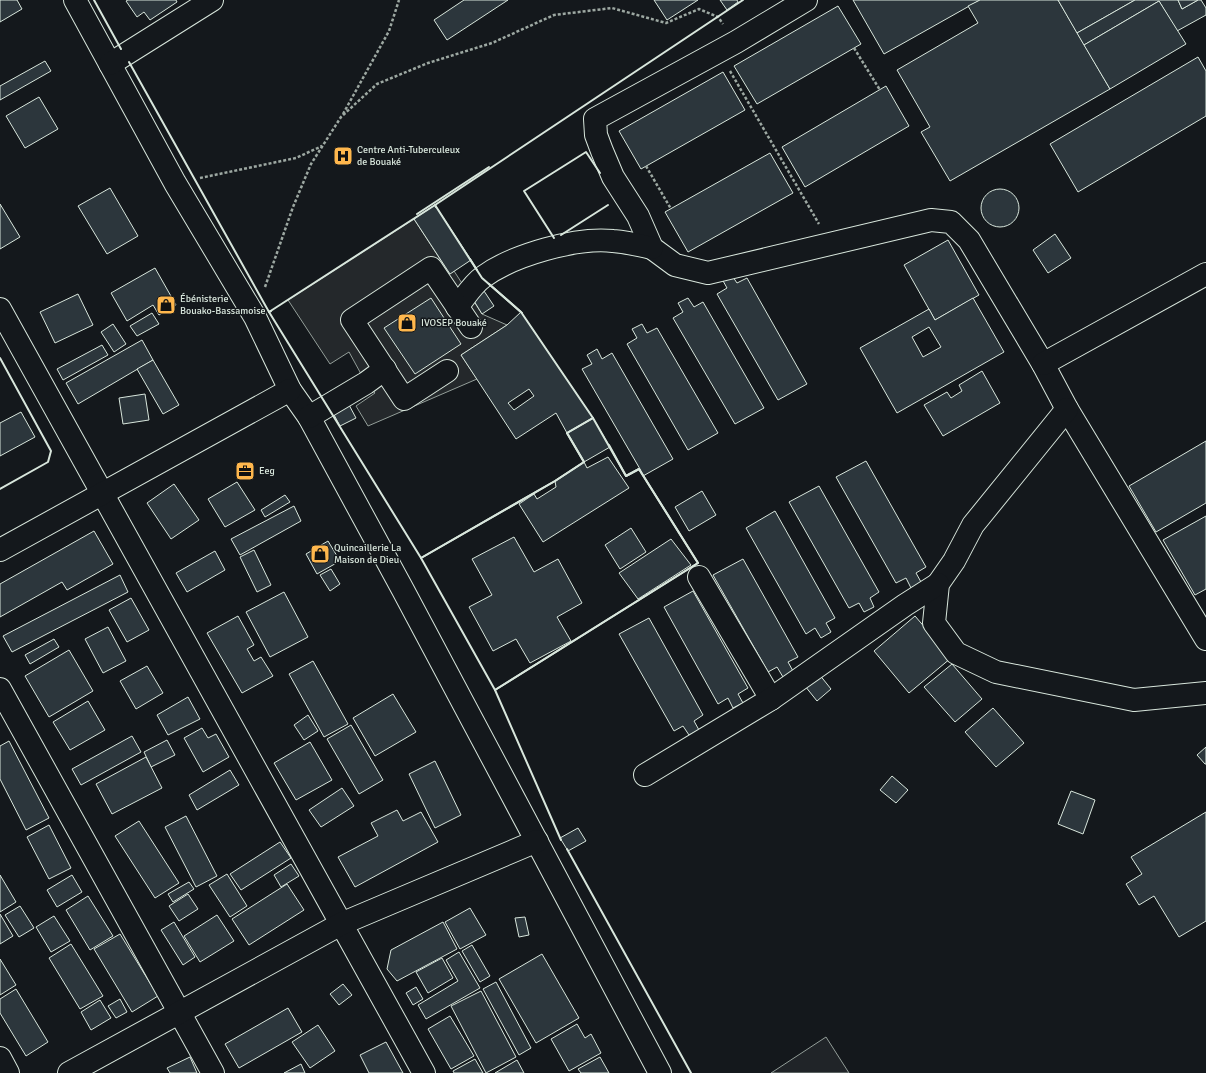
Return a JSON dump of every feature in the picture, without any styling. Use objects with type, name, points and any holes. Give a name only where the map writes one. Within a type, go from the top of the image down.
[{"type":"street","points":[[75,0],[175,183],[255,317],[290,390],[308,417],[403,590],[538,841],[660,1073]]},
{"type":"street","points":[[110,64],[212,0]]},
{"type":"street","points":[[652,248],[638,216],[613,177],[596,135],[595,119],[727,47],[806,0]]},
{"type":"street","points":[[457,307],[482,278],[501,266],[538,250],[575,242],[612,240],[652,248],[675,264],[708,273],[931,220],[951,222],[969,240],[1043,364],[1067,409],[1206,639]]},
{"type":"street","points":[[446,371],[404,399],[352,320],[431,268],[471,327]]},
{"type":"street","points":[[1043,364],[1206,274]]},
{"type":"street","points":[[0,309],[424,1073]]},
{"type":"street","points":[[308,417],[366,383],[385,369]]},
{"type":"street","points":[[0,550],[290,390]]},
{"type":"street","points":[[645,775],[771,699],[905,605],[938,584],[954,561],[973,525],[1067,409]]},
{"type":"street","points":[[699,577],[771,699]]},
{"type":"street","points":[[938,584],[934,623],[956,653],[996,672],[1134,700],[1206,693]]},
{"type":"street","points":[[0,689],[212,1073]]},
{"type":"street","points":[[69,1073],[341,924],[538,841]]},
{"type":"street","points":[[0,1058],[8,1073]]},
{"type":"path","points":[[255,317],[293,207],[311,164],[341,117],[389,31],[399,0]]},
{"type":"path","points":[[341,117],[377,84],[428,63],[492,43],[554,15],[612,8],[666,23],[699,9],[718,17],[727,47],[830,244]]},
{"type":"path","points":[[854,48],[880,90]]},
{"type":"path","points":[[175,183],[296,158],[323,146]]},
{"type":"path","points":[[646,166],[671,209]]},
{"type":"shaded area","points":[[414,219],[449,273],[454,271],[482,314],[507,325],[461,355],[477,379],[368,426],[356,406],[375,393],[366,383],[349,352],[330,364],[288,300]]},
{"type":"shaded area","points":[[826,1037],[849,1073],[771,1073]]},
{"type":"building","points":[[0,0],[17,0],[22,9],[0,22]]},
{"type":"building","points":[[176,0],[177,2],[150,20],[144,12],[137,17],[126,1]]},
{"type":"building","points":[[464,0],[508,0],[447,40],[434,20]]},
{"type":"building","points":[[654,0],[698,0],[667,20]]},
{"type":"building","points":[[720,0],[737,0],[738,2],[727,10]]},
{"type":"building","points":[[853,0],[980,0],[884,54]]},
{"type":"building","points":[[980,0],[1058,0],[1110,89],[950,181],[921,132],[930,127],[897,70],[978,23],[968,6]]},
{"type":"building","points":[[1058,0],[1135,0],[1077,33]]},
{"type":"building","points":[[1135,0],[1178,0],[1182,9],[1198,0],[1201,0],[1206,8],[1206,15],[1177,31],[1159,1],[1084,45],[1077,33]]},
{"type":"building","points":[[1178,0],[1198,0],[1182,9]]},
{"type":"building","points":[[1159,1],[1186,44],[1110,89],[1084,45]]},
{"type":"building","points":[[838,6],[861,44],[757,104],[734,66]]},
{"type":"building","points":[[1198,57],[1206,71],[1206,116],[1078,192],[1050,144]]},
{"type":"building","points":[[45,61],[51,71],[0,100],[0,86]]},
{"type":"building","points":[[723,72],[745,110],[641,169],[619,131]]},
{"type":"building","points":[[886,86],[909,126],[805,187],[782,147]]},
{"type":"building","points":[[39,97],[58,129],[25,148],[6,116]]},
{"type":"building","points":[[770,153],[793,193],[688,252],[665,212]]},
{"type":"building","points":[[110,188],[138,236],[107,254],[78,206]]},
{"type":"building","points":[[996,189],[1004,189],[1014,194],[1018,201],[1018,215],[1014,222],[1004,227],[996,227],[986,222],[984,219],[981,212],[981,204],[986,194],[989,192]]},
{"type":"building","points":[[0,204],[20,237],[0,249]]},
{"type":"building","points":[[435,205],[471,260],[450,274],[414,219]]},
{"type":"building","points":[[1055,234],[1071,258],[1048,273],[1033,250]]},
{"type":"building","points":[[948,240],[979,295],[935,320],[904,265]]},
{"type":"building","points":[[155,268],[176,305],[159,315],[153,305],[127,321],[111,293]]},
{"type":"building","points":[[731,274],[737,283],[747,278],[807,384],[778,400],[717,294],[727,288],[722,279]]},
{"type":"building","points":[[482,288],[494,306],[482,314],[471,296]]},
{"type":"building","points":[[78,294],[93,325],[55,343],[40,312]]},
{"type":"building","points":[[431,298],[461,344],[415,374],[384,328]]},
{"type":"building","points":[[688,298],[694,307],[703,302],[764,408],[735,424],[673,318],[683,312],[678,303]]},
{"type":"building","points":[[973,298],[1004,352],[897,413],[860,348],[929,309],[935,320]],"holes":[[[929,327],[941,347],[923,357],[912,337]]]},
{"type":"building","points":[[521,312],[593,418],[567,433],[556,413],[516,439],[461,355],[507,325]],"holes":[[[529,389],[534,396],[514,410],[508,403]]]},
{"type":"building","points":[[152,313],[159,324],[137,336],[130,326]]},
{"type":"building","points":[[113,324],[126,344],[114,352],[101,332]]},
{"type":"building","points":[[642,324],[647,333],[657,328],[718,433],[688,450],[627,344],[637,338],[632,329]]},
{"type":"building","points":[[142,340],[153,360],[78,404],[66,383]]},
{"type":"building","points":[[102,345],[108,355],[63,380],[57,369]]},
{"type":"building","points":[[597,349],[602,359],[612,353],[673,459],[643,476],[582,369],[592,364],[587,355]]},
{"type":"building","points":[[153,360],[179,405],[163,414],[137,369]]},
{"type":"building","points":[[982,371],[1000,403],[943,436],[924,405],[947,392],[951,398],[962,391],[959,385]]},
{"type":"building","points":[[145,394],[149,420],[123,424],[119,398]]},
{"type":"building","points":[[348,403],[356,418],[340,426],[332,411]]},
{"type":"building","points":[[21,412],[35,437],[0,456],[0,423]]},
{"type":"building","points":[[593,418],[610,447],[584,462],[567,433]]},
{"type":"building","points":[[1206,441],[1206,503],[1156,532],[1129,486]]},
{"type":"building","points":[[608,457],[629,488],[543,542],[519,504],[534,494],[537,499],[556,487],[555,481],[584,462],[587,468]]},
{"type":"building","points":[[866,461],[926,567],[916,573],[921,582],[911,588],[906,578],[896,583],[836,477]]},
{"type":"building","points":[[237,482],[255,510],[225,527],[208,499]]},
{"type":"building","points":[[174,484],[199,520],[171,539],[147,503]]},
{"type":"building","points":[[819,486],[879,592],[870,598],[874,607],[864,612],[859,603],[849,608],[789,502]]},
{"type":"building","points":[[702,491],[716,515],[689,531],[675,507]]},
{"type":"building","points":[[285,495],[290,502],[265,517],[261,510]]},
{"type":"building","points":[[294,506],[301,521],[240,555],[231,539]]},
{"type":"building","points":[[775,511],[835,618],[826,623],[831,632],[821,638],[815,628],[806,634],[746,528]]},
{"type":"building","points":[[1206,516],[1206,589],[1195,595],[1163,540]]},
{"type":"building","points":[[631,528],[646,552],[620,569],[605,545]]},
{"type":"building","points":[[94,531],[113,564],[67,590],[62,582],[0,617],[0,584]]},
{"type":"building","points":[[514,537],[534,572],[558,559],[582,603],[557,617],[571,641],[530,663],[516,639],[493,651],[469,607],[492,595],[472,559]]},
{"type":"building","points":[[671,539],[691,565],[638,599],[619,573]]},
{"type":"building","points":[[328,541],[340,561],[317,574],[306,554]]},
{"type":"building","points":[[254,550],[271,585],[257,592],[240,557]]},
{"type":"building","points":[[215,551],[225,570],[187,592],[176,573]]},
{"type":"building","points":[[743,559],[798,657],[788,662],[793,671],[783,677],[777,667],[768,672],[713,575]]},
{"type":"building","points":[[331,569],[340,584],[330,591],[320,575]]},
{"type":"building","points":[[120,575],[128,592],[12,652],[3,636]]},
{"type":"building","points":[[693,591],[748,688],[738,694],[743,703],[733,708],[728,698],[718,704],[664,607]]},
{"type":"building","points":[[284,592],[308,637],[270,657],[246,612]]},
{"type":"building","points":[[131,598],[149,630],[127,642],[109,610]]},
{"type":"building","points":[[238,616],[254,645],[247,649],[254,661],[261,657],[273,676],[242,693],[207,633]]},
{"type":"building","points":[[915,616],[951,658],[909,693],[874,651]]},
{"type":"building","points":[[649,618],[703,715],[694,721],[699,730],[689,735],[683,726],[674,731],[619,634]]},
{"type":"building","points":[[108,627],[126,661],[103,673],[85,639]]},
{"type":"building","points":[[54,639],[59,647],[30,664],[25,655]]},
{"type":"building","points":[[69,650],[93,691],[49,717],[25,676]]},
{"type":"building","points":[[313,661],[348,724],[324,737],[289,674]]},
{"type":"building","points":[[952,664],[982,699],[955,722],[924,687]]},
{"type":"building","points":[[147,666],[163,693],[136,709],[120,681]]},
{"type":"building","points":[[819,674],[831,689],[817,701],[805,686]]},
{"type":"building","points":[[393,694],[416,732],[375,756],[353,718]]},
{"type":"building","points":[[188,697],[200,719],[168,735],[157,715]]},
{"type":"building","points":[[88,701],[105,730],[70,750],[53,722]]},
{"type":"building","points":[[993,708],[1024,743],[996,767],[965,732]]},
{"type":"building","points":[[308,715],[318,731],[304,740],[294,725]]},
{"type":"building","points":[[351,725],[383,780],[359,794],[327,739]]},
{"type":"building","points":[[202,728],[208,738],[216,734],[229,757],[203,772],[184,738]]},
{"type":"building","points":[[132,736],[141,752],[81,785],[72,769]]},
{"type":"building","points":[[167,740],[175,755],[151,767],[144,752]]},
{"type":"building","points":[[9,741],[49,818],[26,830],[0,779],[0,746]]},
{"type":"building","points":[[310,742],[332,780],[296,800],[274,763]]},
{"type":"building","points":[[1206,747],[1206,764],[1205,764],[1197,755]]},
{"type":"building","points":[[146,757],[162,788],[112,814],[96,784]]},
{"type":"building","points":[[435,761],[461,815],[435,828],[409,774]]},
{"type":"building","points":[[230,770],[239,785],[197,810],[189,795]]},
{"type":"building","points":[[892,776],[908,790],[896,803],[880,790]]},
{"type":"building","points":[[342,788],[354,806],[321,827],[309,810]]},
{"type":"building","points":[[1071,791],[1095,800],[1083,834],[1058,824]]},
{"type":"building","points":[[397,810],[403,821],[421,812],[438,842],[355,887],[338,857],[378,836],[371,823]]},
{"type":"building","points":[[1206,812],[1206,921],[1179,937],[1154,896],[1139,905],[1126,884],[1142,874],[1131,857]]},
{"type":"building","points":[[186,816],[217,876],[196,887],[165,827]]},
{"type":"building","points":[[139,821],[179,883],[155,898],[115,836]]},
{"type":"building","points":[[49,825],[71,868],[49,879],[27,837]]},
{"type":"building","points":[[578,828],[586,841],[568,851],[560,838]]},
{"type":"building","points":[[280,842],[291,858],[241,890],[230,874]]},
{"type":"building","points":[[291,864],[299,876],[281,887],[274,875]]},
{"type":"building","points":[[227,874],[247,906],[230,917],[209,885]]},
{"type":"building","points":[[0,875],[16,902],[0,912]]},
{"type":"building","points":[[72,875],[82,892],[57,907],[47,890]]},
{"type":"building","points":[[189,882],[194,889],[173,902],[168,894]]},
{"type":"building","points":[[287,884],[304,910],[249,945],[232,919]]},
{"type":"building","points":[[188,894],[198,909],[179,921],[169,906]]},
{"type":"building","points":[[88,896],[113,936],[90,950],[66,910]]},
{"type":"building","points":[[20,906],[34,928],[19,937],[5,915]]},
{"type":"building","points":[[470,908],[486,935],[460,949],[445,922]]},
{"type":"building","points":[[0,914],[13,936],[0,944]]},
{"type":"building","points":[[217,915],[234,941],[200,962],[184,936]]},
{"type":"building","points":[[54,916],[70,941],[51,952],[36,927]]},
{"type":"building","points":[[525,917],[529,935],[519,937],[515,918]]},
{"type":"building","points":[[174,922],[195,957],[183,965],[161,930]]},
{"type":"building","points":[[443,922],[457,949],[397,981],[387,969],[391,950]]},
{"type":"building","points":[[120,934],[158,996],[132,1012],[94,949]]},
{"type":"building","points":[[71,944],[103,996],[80,1009],[49,958]]},
{"type":"building","points":[[472,945],[490,976],[480,982],[462,951]]},
{"type":"building","points":[[459,952],[480,988],[426,1019],[418,1005],[458,981],[446,960]]},
{"type":"building","points":[[542,954],[579,1018],[536,1043],[499,979]]},
{"type":"building","points":[[442,958],[453,978],[428,993],[416,972]]},
{"type":"building","points":[[0,959],[16,985],[0,995]]},
{"type":"building","points":[[496,982],[531,1048],[519,1055],[483,989]]},
{"type":"building","points":[[343,984],[352,995],[339,1005],[330,994]]},
{"type":"building","points":[[416,987],[423,999],[413,1005],[406,993]]},
{"type":"building","points":[[16,989],[48,1042],[26,1056],[0,1013],[0,999]]},
{"type":"building","points":[[481,991],[516,1057],[486,1073],[451,1006]]},
{"type":"building","points":[[120,999],[127,1012],[116,1018],[108,1006]]},
{"type":"building","points":[[100,1000],[111,1018],[91,1030],[81,1012]]},
{"type":"building","points":[[288,1008],[302,1032],[239,1068],[225,1044]]},
{"type":"building","points":[[450,1016],[474,1056],[451,1069],[428,1029]]},
{"type":"building","points":[[577,1024],[585,1038],[591,1034],[601,1053],[569,1071],[551,1039]]},
{"type":"building","points":[[318,1025],[335,1051],[310,1068],[292,1042]]},
{"type":"building","points":[[386,1042],[403,1073],[369,1073],[360,1055]]},
{"type":"building","points":[[190,1057],[197,1073],[170,1073],[167,1068]]},
{"type":"building","points":[[600,1057],[609,1073],[581,1073],[578,1069]]},
{"type":"building","points":[[475,1059],[483,1073],[454,1073],[453,1071]]},
{"type":"building","points":[[517,1060],[524,1073],[495,1073]]},
{"type":"building","points":[[301,1064],[305,1073],[284,1073]]},
{"type":"wall","points":[[94,0],[121,49]]},
{"type":"wall","points":[[436,207],[435,205],[743,0]]},
{"type":"wall","points":[[129,62],[269,312],[271,311]]},
{"type":"wall","points":[[554,238],[524,191],[586,152],[600,173]]},
{"type":"wall","points":[[417,214],[489,167]]},
{"type":"wall","points":[[435,205],[482,278],[521,312],[593,418],[567,433],[584,462],[555,481],[421,558],[269,312],[435,205]]},
{"type":"wall","points":[[561,235],[608,205]]},
{"type":"wall","points":[[470,259],[477,270]]},
{"type":"wall","points":[[489,284],[522,313]]},
{"type":"wall","points":[[0,358],[51,451],[48,462],[0,489]]},
{"type":"wall","points":[[593,418],[626,476],[639,469],[698,563],[495,690],[421,558],[555,481],[584,462],[567,433],[593,418]]},
{"type":"wall","points":[[561,840],[495,690],[698,563],[639,469],[626,476],[609,445]]},
{"type":"wall","points":[[567,849],[691,1073]]},
{"type":"place","name":"Centre Anti-Tuberculeux de Bouaké","points":[[343,156]]},
{"type":"place","name":"Ébénisterie Bouako-Bassamoise","points":[[166,305]]},
{"type":"place","name":"IVOSEP Bouaké","points":[[407,323]]},
{"type":"place","name":"Eeg","points":[[245,471]]},
{"type":"place","name":"Quincaillerie La Maison de Dieu","points":[[320,554]]}]
